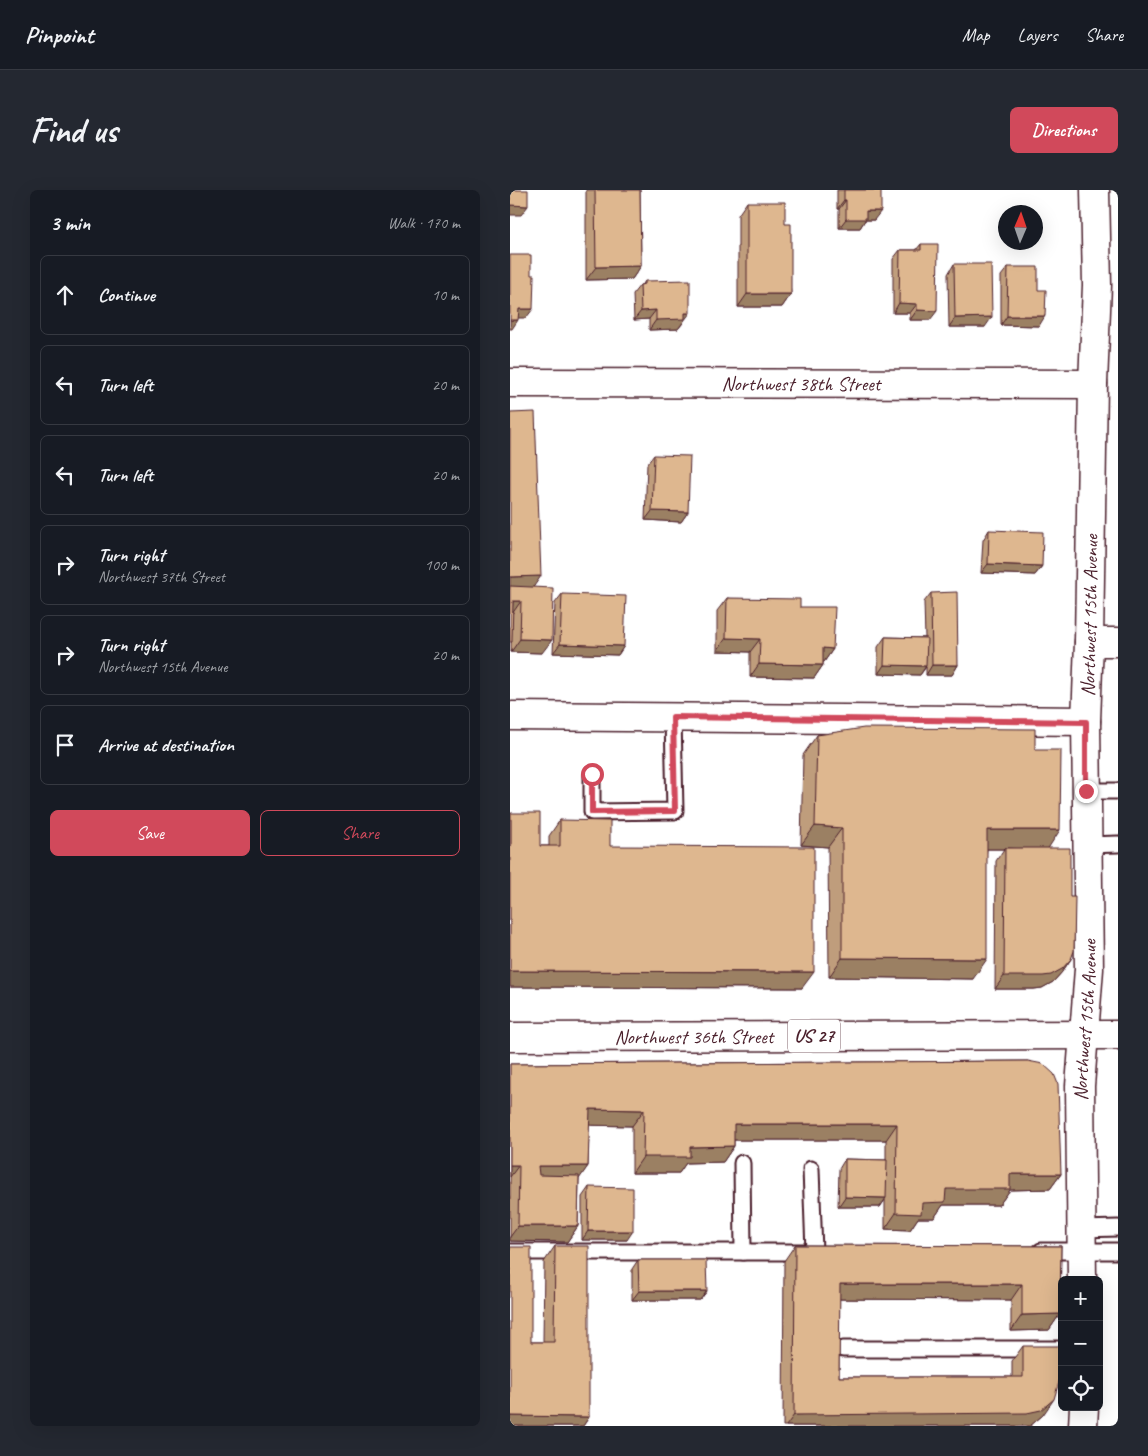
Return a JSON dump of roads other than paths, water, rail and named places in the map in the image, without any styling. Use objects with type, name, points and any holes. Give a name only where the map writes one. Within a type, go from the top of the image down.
[{"type":"street","name":"Northwest 15th Avenue","points":[[1082,1276],[1080,1086],[1089,969],[1086,722],[1093,384],[1108,284],[1095,190]]},
{"type":"street","name":"Northwest 38th Street","points":[[510,383],[1093,384]]},
{"type":"street","points":[[1089,642],[1118,642]]},
{"type":"street","points":[[510,716],[1086,722]]},
{"type":"street","name":"Northwest 36th Street","points":[[510,1037],[1118,1036]]},
{"type":"street","points":[[1083,1426],[1084,1411]]},
{"type":"lane","points":[[592,774],[592,812],[675,811],[673,717]]},
{"type":"lane","points":[[1086,791],[1118,791]]},
{"type":"lane","points":[[1087,845],[1118,844]]},
{"type":"lane","points":[[742,1164],[743,1252]]},
{"type":"lane","points":[[510,1252],[819,1252],[811,1169]]},
{"type":"lane","points":[[1022,1251],[1082,1240],[1118,1228]]},
{"type":"lane","points":[[1082,1240],[1118,1251]]},
{"type":"lane","points":[[843,1348],[1058,1349]]}]
